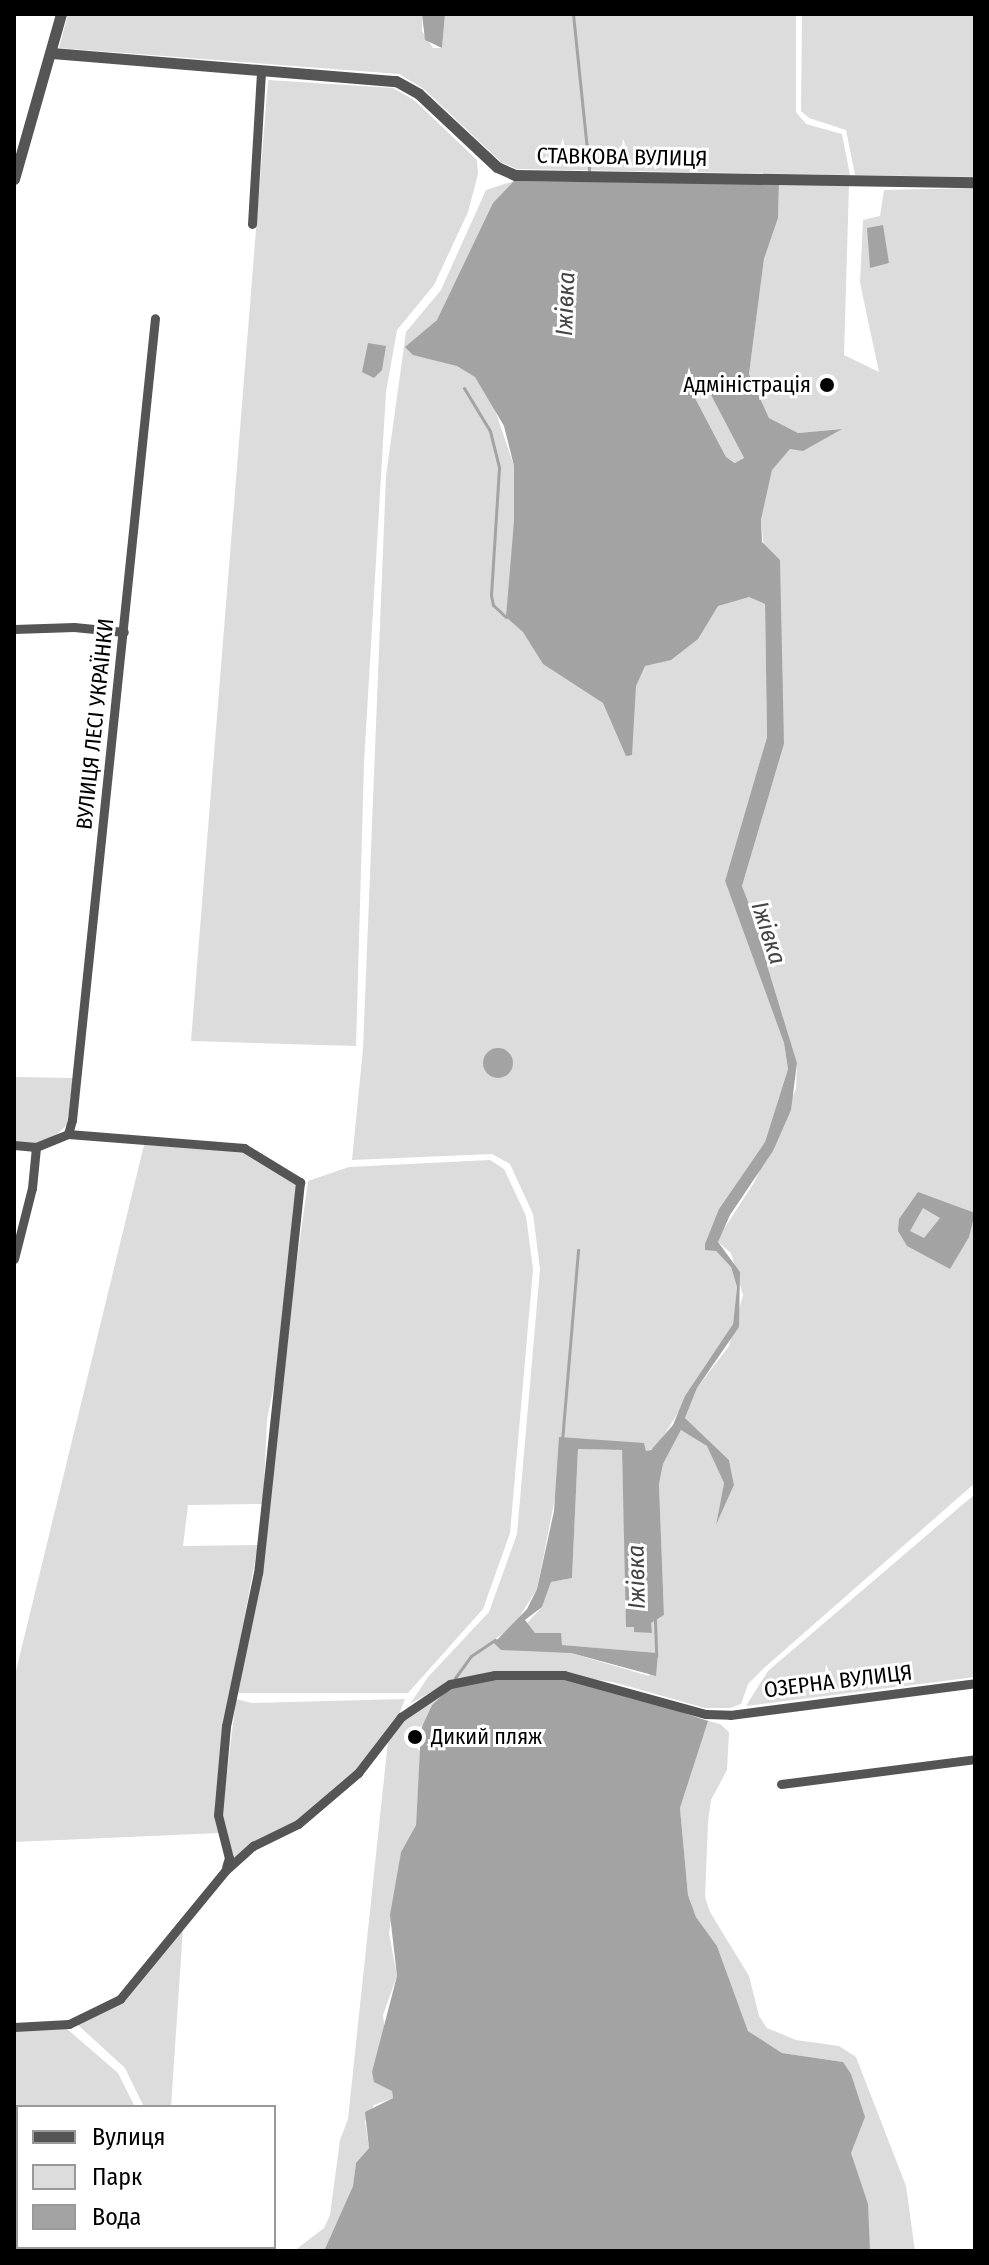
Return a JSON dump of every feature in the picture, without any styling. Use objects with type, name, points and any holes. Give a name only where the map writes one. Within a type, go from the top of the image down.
[{"type":"street","points":[[14,179],[58,53],[61,14]]},
{"type":"street","name":"СТАВКОВА ВУЛИЦЯ","points":[[58,53],[396,81],[419,94],[497,167],[515,175],[975,182]]},
{"type":"street","points":[[252,224],[261,72]]},
{"type":"street","name":"ВУЛИЦЯ ЛЕСІ УКРАЇНКИ","points":[[68,1134],[124,632],[155,318]]},
{"type":"street","points":[[14,629],[74,627],[124,632]]},
{"type":"street","points":[[14,1145],[36,1147],[68,1134],[244,1148],[297,1178],[302,1192],[285,1346],[271,1420],[258,1573],[224,1741],[218,1815],[229,1858],[225,1871],[120,1999],[69,2024],[14,2027]]},
{"type":"street","points":[[14,1259],[32,1188],[36,1147]]},
{"type":"street","name":"ОЗЕРНА ВУЛИЦЯ","points":[[225,1871],[253,1846],[298,1824],[358,1773],[401,1717],[450,1684],[495,1675],[564,1675],[706,1714],[975,1683]]},
{"type":"street","points":[[781,1784],[975,1759]]},
{"type":"green space","points":[[68,14],[422,14],[422,31],[433,48],[442,48],[445,14],[796,14],[796,112],[806,124],[842,134],[850,175],[517,169],[501,162],[424,89],[399,74],[59,48]]},
{"type":"green space","points":[[802,14],[975,14],[975,177],[855,175],[846,130],[809,118],[801,111]]},
{"type":"green space","points":[[268,80],[393,88],[414,100],[477,160],[478,174],[468,212],[434,285],[397,330],[386,392],[364,763],[356,1046],[191,1041]]},
{"type":"green space","points":[[514,181],[779,184],[849,185],[844,355],[879,372],[860,283],[863,220],[880,216],[884,190],[975,188],[975,1483],[764,1668],[748,1684],[741,1704],[730,1708],[705,1708],[613,1682],[533,1671],[455,1678],[410,1704],[428,1677],[489,1612],[517,1534],[540,1269],[533,1214],[510,1164],[492,1154],[352,1160],[363,1049],[386,476],[406,332],[441,290],[486,190]],"holes":[[[779,184],[778,218],[764,259],[749,374],[769,418],[798,433],[839,429],[790,449],[772,469],[761,520],[784,744],[742,886],[770,960],[767,965],[797,1063],[796,1089],[755,1181],[720,1235],[718,1242],[731,1253],[743,1295],[729,1346],[697,1388],[685,1418],[729,1460],[734,1485],[716,1525],[724,1483],[707,1445],[681,1430],[663,1464],[659,1484],[664,1615],[634,1632],[634,1627],[627,1627],[622,1450],[578,1449],[572,1578],[551,1582],[542,1607],[525,1625],[535,1633],[561,1633],[561,1645],[658,1653],[649,1676],[571,1653],[495,1639],[513,1627],[537,1589],[557,1488],[583,1439],[644,1444],[646,1452],[658,1445],[733,1324],[737,1287],[731,1267],[716,1251],[719,1209],[765,1142],[788,1069],[784,1043],[725,881],[767,737],[765,604],[713,581],[514,521],[514,466],[492,401],[456,350],[406,347],[437,320]]]},
{"type":"green space","points":[[701,376],[744,458],[736,463],[726,457],[695,398],[693,383]]},
{"type":"green space","points":[[14,1077],[73,1078],[67,1125],[55,1136],[33,1144],[14,1142]]},
{"type":"green space","points":[[144,1145],[241,1151],[297,1183],[282,1345],[267,1420],[263,1504],[188,1505],[183,1546],[258,1545],[230,1694],[219,1833],[14,1842],[14,1679]]},
{"type":"green space","points":[[490,1160],[504,1169],[526,1216],[533,1269],[510,1533],[483,1609],[408,1693],[237,1693],[308,1181],[349,1167]]},
{"type":"green space","points":[[975,1494],[975,1677],[746,1706],[768,1671]]},
{"type":"green space","points":[[495,1678],[656,1707],[720,1724],[729,1732],[727,1770],[711,1800],[708,1822],[705,1897],[710,1912],[749,1976],[759,2016],[767,2028],[796,2040],[839,2046],[856,2057],[906,2186],[915,2251],[809,2251],[843,2062],[782,2053],[748,2031],[717,1946],[696,1917],[688,1895],[680,1808],[707,1722]]},
{"type":"green space","points":[[451,1687],[432,1705],[427,1723],[409,1733],[409,1741],[420,1751],[416,1825],[401,1852],[389,1933],[397,1976],[383,2015],[393,2098],[374,2105],[365,2121],[369,2148],[356,2163],[353,2186],[324,2251],[294,2251],[324,2228],[330,2215],[340,2140],[348,2119],[388,1741],[404,1719]]},
{"type":"green space","points":[[236,1699],[252,1703],[405,1699],[399,1715],[357,1771],[296,1822],[233,1858],[222,1814]]},
{"type":"green space","points":[[183,1928],[171,2105],[143,2105],[125,2068],[78,2025],[123,2002]]},
{"type":"green space","points":[[66,2028],[118,2073],[134,2105],[16,2105],[16,2249],[194,2251],[14,2251],[14,2031]]},
{"type":"water","points":[[422,14],[445,14],[442,48],[425,40]]},
{"type":"water","points":[[514,181],[779,184],[778,218],[764,259],[749,374],[769,418],[798,433],[842,429],[803,451],[790,449],[772,470],[761,520],[762,542],[780,560],[784,744],[742,886],[771,961],[767,965],[797,1063],[791,1110],[773,1151],[730,1215],[718,1242],[740,1272],[739,1327],[697,1388],[685,1418],[729,1460],[734,1485],[716,1525],[724,1483],[707,1446],[681,1430],[663,1464],[659,1484],[664,1615],[651,1623],[652,1633],[634,1632],[634,1627],[626,1627],[622,1450],[578,1449],[572,1578],[551,1582],[542,1607],[525,1620],[535,1633],[561,1633],[562,1645],[658,1653],[656,1676],[571,1653],[501,1650],[494,1643],[527,1609],[537,1589],[554,1511],[559,1437],[644,1443],[646,1451],[651,1450],[673,1425],[685,1396],[733,1324],[737,1287],[731,1267],[716,1251],[705,1250],[705,1244],[719,1209],[765,1142],[788,1069],[784,1043],[725,881],[767,737],[765,604],[749,597],[718,606],[698,639],[671,660],[645,666],[636,686],[632,755],[626,756],[603,703],[543,664],[523,632],[506,617],[514,521],[514,466],[504,426],[475,377],[457,366],[413,355],[405,347],[437,320],[493,203]],"holes":[[[701,376],[744,458],[735,463],[726,457],[695,398],[693,383]]]},
{"type":"water","points":[[883,225],[889,263],[870,268],[867,228]]},
{"type":"water","points":[[368,343],[386,346],[382,370],[374,378],[362,372]]},
{"type":"water","points":[[498,1048],[509,1052],[513,1063],[509,1074],[498,1078],[487,1074],[483,1063],[487,1052]]},
{"type":"water","points":[[918,1192],[975,1213],[969,1237],[950,1269],[907,1246],[898,1231],[899,1219]],"holes":[[[923,1208],[940,1218],[924,1238],[910,1231]]]},
{"type":"water","points":[[495,1678],[564,1679],[612,1689],[708,1721],[680,1808],[688,1895],[696,1917],[717,1946],[748,2031],[782,2053],[843,2062],[851,2074],[865,2117],[851,2153],[868,2204],[870,2251],[324,2251],[353,2186],[356,2163],[369,2148],[365,2112],[393,2098],[392,2091],[374,2082],[372,2072],[397,1976],[390,1915],[401,1852],[416,1825],[421,1729],[432,1705],[451,1687]]},
{"type":"waterway","name":"Іжівка","points":[[573,14],[589,170]]},
{"type":"waterway","points":[[464,388],[490,431],[499,468],[491,595],[493,605],[506,617]]},
{"type":"waterway","points":[[562,1441],[578,1250]]},
{"type":"waterway","name":"Іжівка","points":[[655,1620],[656,1656]]},
{"type":"waterway","points":[[455,1678],[471,1656],[495,1640]]},
{"type":"place","name":"Адміністрація","points":[[827,385]]},
{"type":"place","name":"Дикий пляж","points":[[415,1737]]}]
